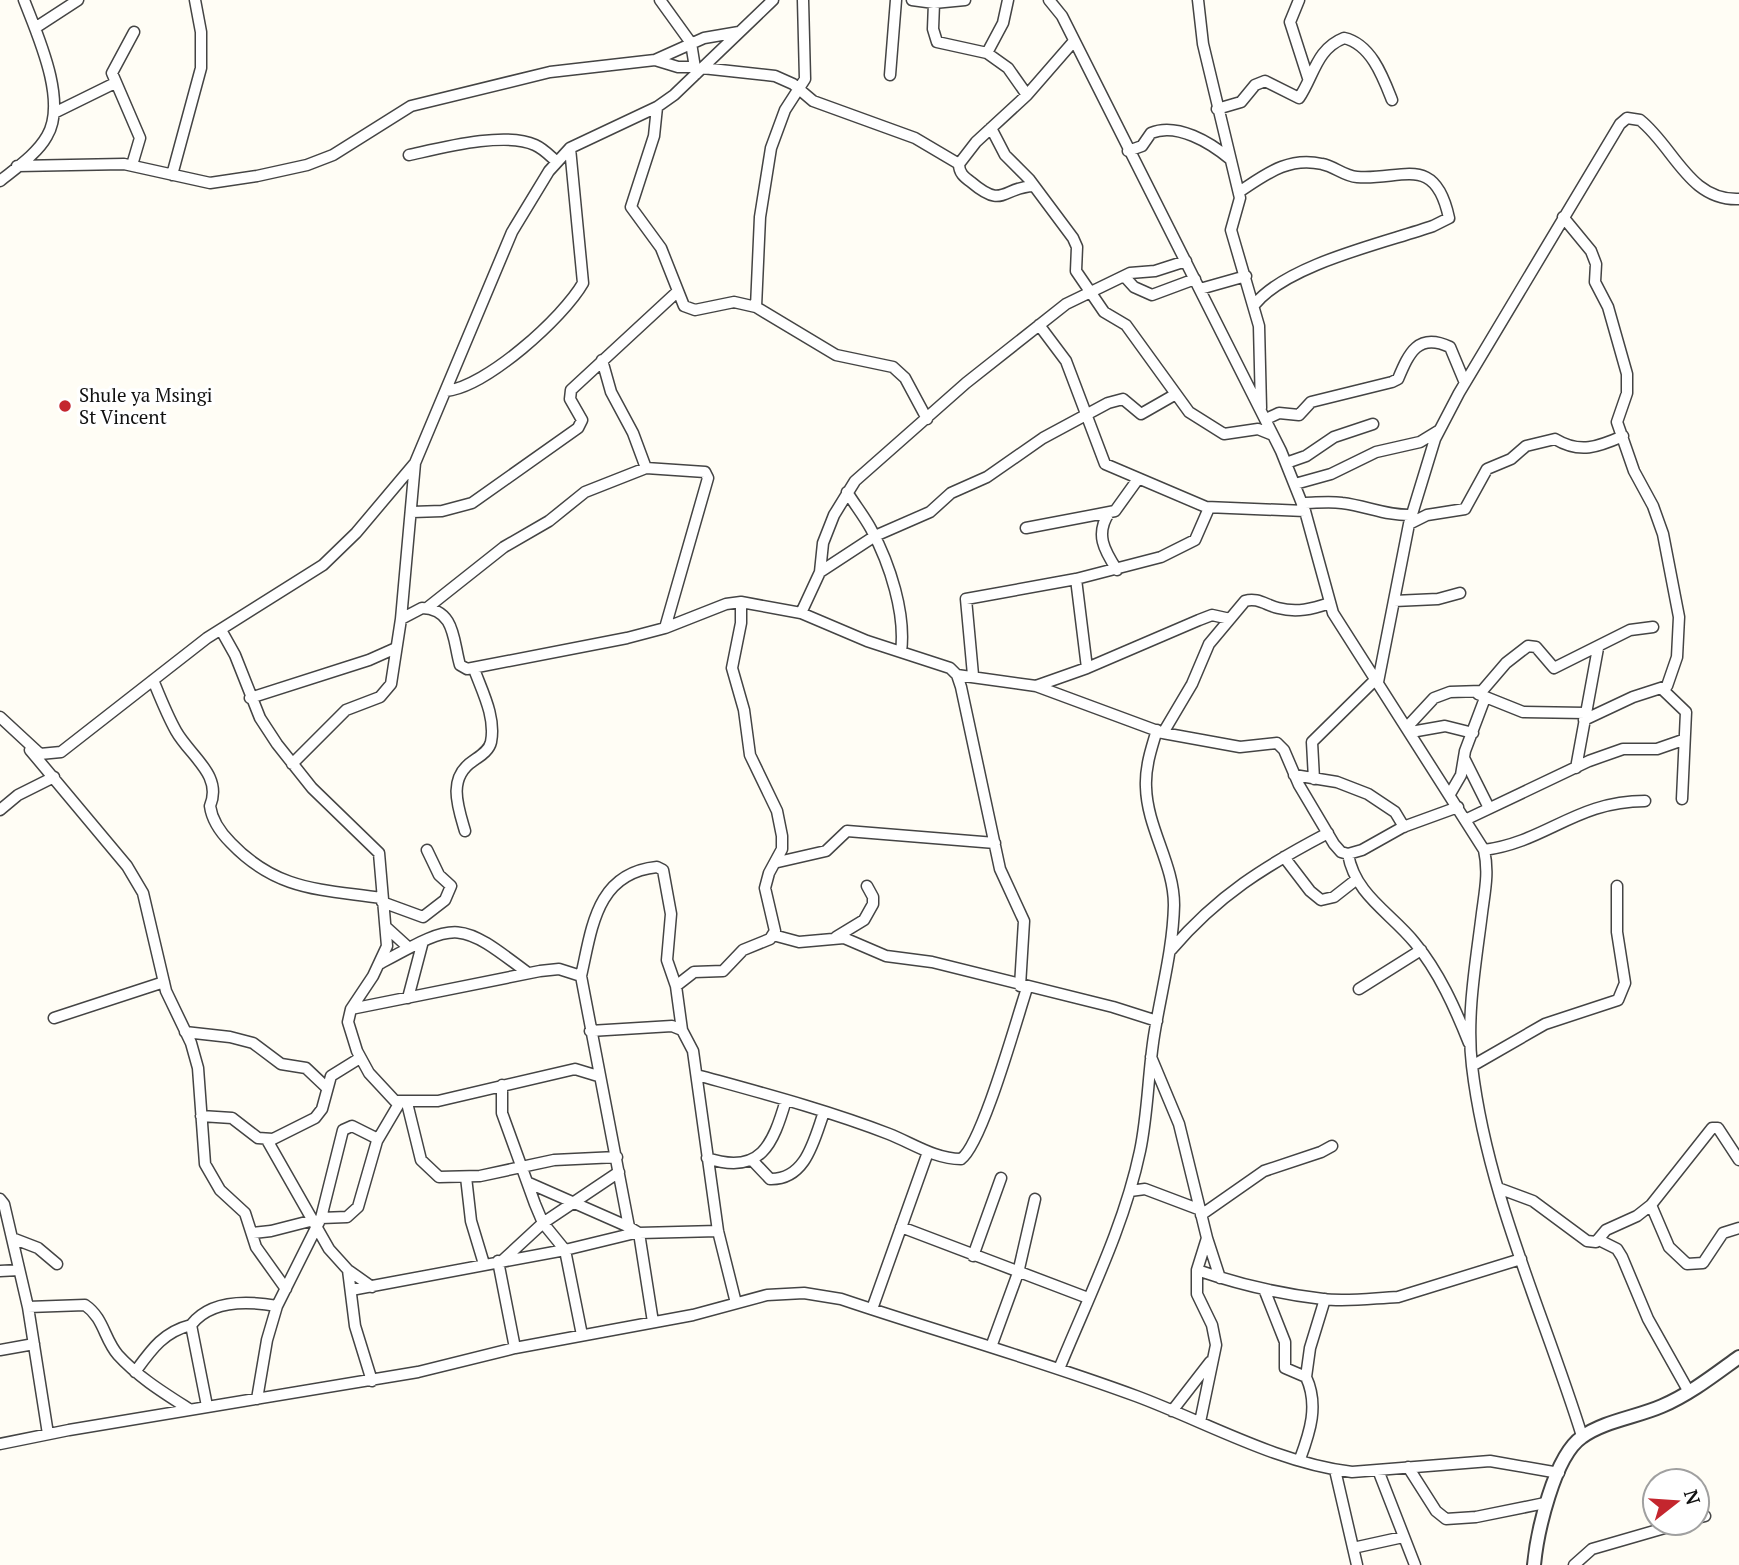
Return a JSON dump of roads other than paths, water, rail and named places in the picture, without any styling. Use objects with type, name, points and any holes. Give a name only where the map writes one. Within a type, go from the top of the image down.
[{"type":"street","points":[[0,181],[48,135],[54,113],[49,74],[24,0]]},
{"type":"street","points":[[35,28],[78,0]]},
{"type":"street","points":[[172,176],[201,68],[201,32],[195,0]]},
{"type":"street","points":[[660,0],[691,43],[698,70]]},
{"type":"street","points":[[21,738],[40,754],[61,752],[220,630],[323,565],[378,510],[415,463],[512,232],[557,162],[570,148],[657,107],[773,0]]},
{"type":"street","points":[[756,307],[760,227],[771,148],[785,110],[800,89],[807,67],[801,22],[803,0]]},
{"type":"street","points":[[890,75],[896,0]]},
{"type":"street","points":[[912,0],[934,3],[965,0]]},
{"type":"street","points":[[987,53],[1003,23],[1008,0]]},
{"type":"street","points":[[1049,0],[1062,16],[1266,419],[1304,507],[1331,603],[1346,636],[1410,729],[1485,850],[1488,878],[1472,999],[1470,1047],[1481,1126],[1521,1259],[1582,1436]]},
{"type":"street","points":[[1198,0],[1203,44],[1239,192],[1239,206],[1231,230],[1255,304],[1261,347],[1261,409]]},
{"type":"street","points":[[1299,0],[1290,22],[1308,78]]},
{"type":"street","points":[[934,3],[933,29],[937,42],[987,53],[1008,68],[1027,95]]},
{"type":"street","points":[[132,165],[140,138],[115,83],[114,64],[134,32]]},
{"type":"street","points":[[17,166],[132,165],[210,183],[283,171],[352,145],[385,120],[411,106],[583,66],[655,60],[691,43],[740,32]]},
{"type":"street","points":[[1217,109],[1241,102],[1255,85],[1265,81],[1299,99],[1319,59],[1332,43],[1349,39],[1368,54],[1385,80],[1392,100]]},
{"type":"street","points":[[959,164],[991,128],[1027,95],[1074,41]]},
{"type":"street","points":[[655,60],[698,70],[763,73],[800,89],[813,101],[915,138],[959,164],[964,176],[993,198],[1034,186]]},
{"type":"street","points":[[54,113],[115,83]]},
{"type":"street","points":[[657,107],[654,136],[631,207],[661,248],[684,306],[695,310],[726,302],[756,307],[836,355],[893,367],[905,378],[927,419]]},
{"type":"street","points":[[1314,779],[1312,742],[1377,681],[1410,519],[1439,430],[1614,133],[1627,118],[1636,119],[1646,125],[1684,172],[1707,192],[1716,198],[1739,199]]},
{"type":"street","points":[[991,128],[1004,155],[1034,186],[1073,238],[1077,247],[1076,271],[1092,290],[1101,307],[1126,325],[1194,416],[1224,434],[1258,429],[1273,435]]},
{"type":"street","points":[[1128,151],[1142,146],[1151,133],[1169,130],[1208,143],[1231,159]]},
{"type":"street","points":[[409,155],[477,143],[516,141],[537,146],[557,162]]},
{"type":"street","points":[[446,391],[468,386],[520,349],[583,283],[570,148]]},
{"type":"street","points":[[1239,192],[1285,164],[1321,163],[1358,177],[1403,172],[1416,174],[1433,183],[1443,195],[1449,218],[1317,266],[1272,289],[1255,304]]},
{"type":"street","points":[[1410,729],[1434,698],[1450,692],[1481,696],[1523,712],[1585,717],[1661,688],[1671,682],[1675,671],[1679,617],[1663,534],[1653,506],[1634,471],[1617,422],[1627,393],[1627,374],[1608,307],[1595,282],[1596,264],[1591,251],[1563,217]]},
{"type":"street","points":[[801,613],[820,572],[822,543],[839,506],[855,481],[1066,304],[1124,276],[1165,269],[1186,261]]},
{"type":"street","points":[[1124,276],[1134,287],[1152,295],[1246,276]]},
{"type":"street","points":[[412,512],[442,511],[472,503],[578,428],[582,420],[568,394],[677,292]]},
{"type":"street","points":[[1039,325],[1066,361],[1103,462],[1209,508],[1304,507],[1343,503],[1382,510],[1390,516],[1410,519],[1465,509],[1487,469],[1511,459],[1526,446],[1555,439],[1567,446],[1585,449],[1623,436]]},
{"type":"street","points":[[1266,419],[1279,413],[1299,415],[1311,402],[1392,382],[1398,379],[1403,362],[1418,346],[1427,342],[1450,347],[1465,383]]},
{"type":"street","points":[[602,360],[611,391],[633,433],[646,468]]},
{"type":"street","points":[[820,572],[875,536],[930,512],[956,491],[987,477],[1026,449],[1086,415],[1123,398],[1140,414],[1176,394]]},
{"type":"street","points":[[1286,463],[1306,456],[1334,437],[1373,424]]},
{"type":"street","points":[[1295,484],[1331,474],[1376,452],[1420,442],[1439,430]]},
{"type":"street","points":[[292,764],[346,710],[386,693],[394,674],[415,463]]},
{"type":"street","points":[[427,608],[486,561],[549,522],[585,492],[646,468],[705,472],[708,478],[665,628]]},
{"type":"street","points":[[1026,528],[1109,513],[1120,508],[1138,479]]},
{"type":"street","points":[[847,492],[875,536],[902,621],[901,652]]},
{"type":"street","points":[[839,506],[856,508]]},
{"type":"street","points":[[973,676],[966,599],[1076,579],[1161,557],[1190,544],[1199,536],[1209,508]]},
{"type":"street","points":[[1109,513],[1103,522],[1101,540],[1117,570]]},
{"type":"street","points":[[1076,579],[1087,668]]},
{"type":"street","points":[[1394,601],[1438,599],[1460,593]]},
{"type":"street","points":[[1059,1369],[1109,1252],[1135,1173],[1145,1121],[1151,1057],[1171,950],[1174,889],[1146,789],[1146,771],[1160,732],[1192,684],[1209,644],[1248,599],[1303,611],[1331,603]]},
{"type":"street","points":[[401,620],[417,609],[427,608],[439,613],[455,631],[460,665],[474,668],[537,653],[584,648],[665,628],[712,609],[741,602],[801,613],[901,652],[942,664],[957,675],[1036,686],[1160,732],[1240,747],[1277,743],[1284,750],[1294,775],[1341,852],[1348,854],[1404,827],[1458,807]]},
{"type":"street","points":[[741,602],[741,623],[732,668],[744,710],[750,755],[773,799],[780,822],[782,849],[778,862],[769,873],[765,888],[773,935]]},
{"type":"street","points":[[1036,686],[1087,668],[1212,615],[1230,619]]},
{"type":"street","points":[[1450,794],[1461,775],[1481,696],[1506,663],[1528,646],[1536,647],[1553,668],[1630,630],[1653,626]]},
{"type":"street","points":[[220,630],[239,663],[250,698],[260,718],[292,764],[312,788],[378,850],[387,946],[351,1009],[348,1022],[360,1058],[381,1089],[395,1101],[438,1101],[575,1069],[598,1076]]},
{"type":"street","points":[[250,698],[369,660],[396,648]]},
{"type":"street","points":[[1576,768],[1598,648]]},
{"type":"street","points":[[465,831],[457,805],[456,786],[467,765],[483,754],[490,745],[492,731],[491,717],[474,668]]},
{"type":"street","points":[[697,1075],[786,1100],[890,1134],[928,1152],[955,1159],[965,1156],[999,1082],[1024,986],[1024,921],[1003,880],[957,675]]},
{"type":"street","points":[[153,680],[176,732],[212,781],[214,798],[210,806],[216,824],[240,853],[265,874],[294,884],[381,900],[419,917],[432,914]]},
{"type":"street","points":[[1661,688],[1686,711],[1682,799]]},
{"type":"street","points":[[0,717],[54,777],[136,880],[147,907],[164,982],[198,1068],[205,1164],[220,1190],[245,1213],[263,1259],[286,1289]]},
{"type":"street","points":[[1410,729],[1445,726],[1473,733]]},
{"type":"street","points":[[1467,819],[1623,749],[1657,749],[1683,740]]},
{"type":"street","points":[[1464,758],[1489,808]]},
{"type":"street","points":[[1294,775],[1346,784],[1368,794],[1395,812],[1404,827]]},
{"type":"street","points":[[0,810],[18,795],[54,777]]},
{"type":"street","points":[[1485,850],[1517,844],[1567,818],[1609,803],[1645,802]]},
{"type":"street","points":[[778,862],[826,851],[847,831],[995,843]]},
{"type":"street","points":[[1171,950],[1199,917],[1229,891],[1284,856],[1328,834]]},
{"type":"street","points":[[408,998],[432,914],[451,888],[439,875],[427,849]]},
{"type":"street","points":[[1348,854],[1357,879],[1371,899],[1420,950],[1450,999],[1470,1047]]},
{"type":"street","points":[[1284,856],[1310,891],[1321,900],[1334,897],[1357,879]]},
{"type":"street","points":[[653,1322],[598,1076],[581,976],[590,934],[605,893],[626,878],[657,867],[663,870],[669,894],[667,960],[676,986],[682,1030],[694,1051],[718,1231],[736,1303]]},
{"type":"street","points":[[676,986],[694,972],[723,971],[743,950],[773,935],[811,942],[836,937],[869,913],[873,897],[867,886]]},
{"type":"street","points":[[1472,1066],[1545,1024],[1618,1000],[1625,983],[1617,932],[1617,886]]},
{"type":"street","points":[[387,928],[409,948]]},
{"type":"street","points":[[379,964],[425,940],[456,930],[469,933],[528,973]]},
{"type":"street","points":[[836,937],[886,956],[932,962],[1113,1007],[1157,1021]]},
{"type":"street","points":[[1359,989],[1420,950]]},
{"type":"street","points":[[351,1009],[528,973],[559,969],[581,976]]},
{"type":"street","points":[[54,1018],[164,982]]},
{"type":"street","points":[[590,1031],[658,1025],[682,1030]]},
{"type":"street","points":[[185,1031],[253,1043],[281,1064],[306,1068],[326,1087]]},
{"type":"street","points":[[1151,1057],[1179,1124],[1206,1238],[1220,1278]]},
{"type":"street","points":[[267,1140],[316,1118],[322,1109],[326,1087],[335,1073],[360,1058]]},
{"type":"street","points":[[502,1085],[502,1113],[543,1223],[565,1250],[582,1335]]},
{"type":"street","points":[[707,1158],[729,1163],[752,1160],[764,1152],[774,1138],[786,1100]]},
{"type":"street","points":[[253,1233],[347,1217],[358,1207],[368,1162],[378,1139],[404,1102]]},
{"type":"street","points":[[404,1102],[416,1146],[429,1171],[439,1177],[466,1177],[554,1160],[617,1157]]},
{"type":"street","points":[[752,1160],[770,1179],[786,1178],[794,1173],[811,1149],[824,1112]]},
{"type":"street","points":[[201,1116],[232,1118],[252,1135],[267,1140],[317,1222],[329,1249],[348,1270],[372,1287]]},
{"type":"street","points":[[257,1399],[267,1340],[277,1306],[317,1222],[345,1126],[352,1126],[378,1139]]},
{"type":"street","points":[[1599,1240],[1606,1230],[1637,1216],[1651,1205],[1712,1128],[1718,1128],[1739,1160]]},
{"type":"street","points":[[1200,1212],[1264,1171],[1332,1146]]},
{"type":"street","points":[[872,1309],[928,1152]]},
{"type":"street","points":[[500,1261],[543,1223],[620,1172]]},
{"type":"street","points":[[1135,1173],[1145,1189]]},
{"type":"street","points":[[466,1177],[471,1221],[484,1264]]},
{"type":"street","points":[[973,1256],[1001,1178]]},
{"type":"street","points":[[530,1184],[577,1202],[634,1231]]},
{"type":"street","points":[[1498,1188],[1533,1201],[1587,1241],[1599,1240],[1617,1249],[1648,1319],[1689,1392]]},
{"type":"street","points":[[1130,1191],[1145,1189],[1200,1212]]},
{"type":"street","points":[[0,1199],[28,1307],[48,1434]]},
{"type":"street","points":[[991,1347],[1018,1273],[1035,1199]]},
{"type":"street","points":[[1651,1205],[1662,1234],[1670,1247],[1687,1264],[1703,1264],[1723,1233],[1739,1228]]},
{"type":"street","points":[[901,1227],[1088,1298]]},
{"type":"street","points":[[351,1290],[565,1250],[634,1231],[718,1231]]},
{"type":"street","points":[[12,1238],[38,1248],[57,1264]]},
{"type":"street","points":[[1200,1422],[1215,1335],[1199,1301],[1197,1270],[1206,1238]]},
{"type":"street","points":[[1197,1270],[1264,1289],[1325,1300],[1398,1297],[1521,1259]]},
{"type":"street","points":[[500,1261],[515,1348]]},
{"type":"street","points":[[0,1271],[19,1270]]},
{"type":"street","points":[[348,1270],[355,1326],[372,1381]]},
{"type":"street","points":[[1264,1289],[1285,1342],[1285,1368],[1306,1377]]},
{"type":"street","points":[[0,1444],[189,1409],[372,1381],[515,1348],[653,1322],[767,1295],[804,1293],[872,1309],[1059,1369],[1300,1459],[1335,1469],[1378,1470],[1490,1461],[1559,1473]]},
{"type":"street","points":[[1300,1459],[1313,1422],[1311,1391],[1306,1377],[1310,1348],[1325,1300]]},
{"type":"street","points":[[135,1372],[170,1331],[191,1325],[206,1313],[237,1302],[277,1306]]},
{"type":"street","points":[[28,1307],[85,1305],[102,1321],[116,1352],[135,1372],[189,1409]]},
{"type":"street","points":[[191,1325],[207,1406]]},
{"type":"street","points":[[0,1350],[34,1343]]},
{"type":"street","points":[[1531,1564],[1545,1503],[1571,1448],[1582,1436],[1662,1406],[1689,1392],[1739,1357]]},
{"type":"street","points":[[1172,1411],[1212,1359]]},
{"type":"street","points":[[1408,1467],[1446,1520],[1486,1516],[1545,1503]]},
{"type":"street","points":[[1335,1469],[1357,1565]]},
{"type":"street","points":[[1378,1470],[1415,1565]]},
{"type":"street","points":[[1574,1565],[1592,1549],[1641,1535]]},
{"type":"street","points":[[1353,1548],[1403,1538]]},
{"type":"place","name":"Shule ya Msingi St Vincent","points":[[65,406]]}]
